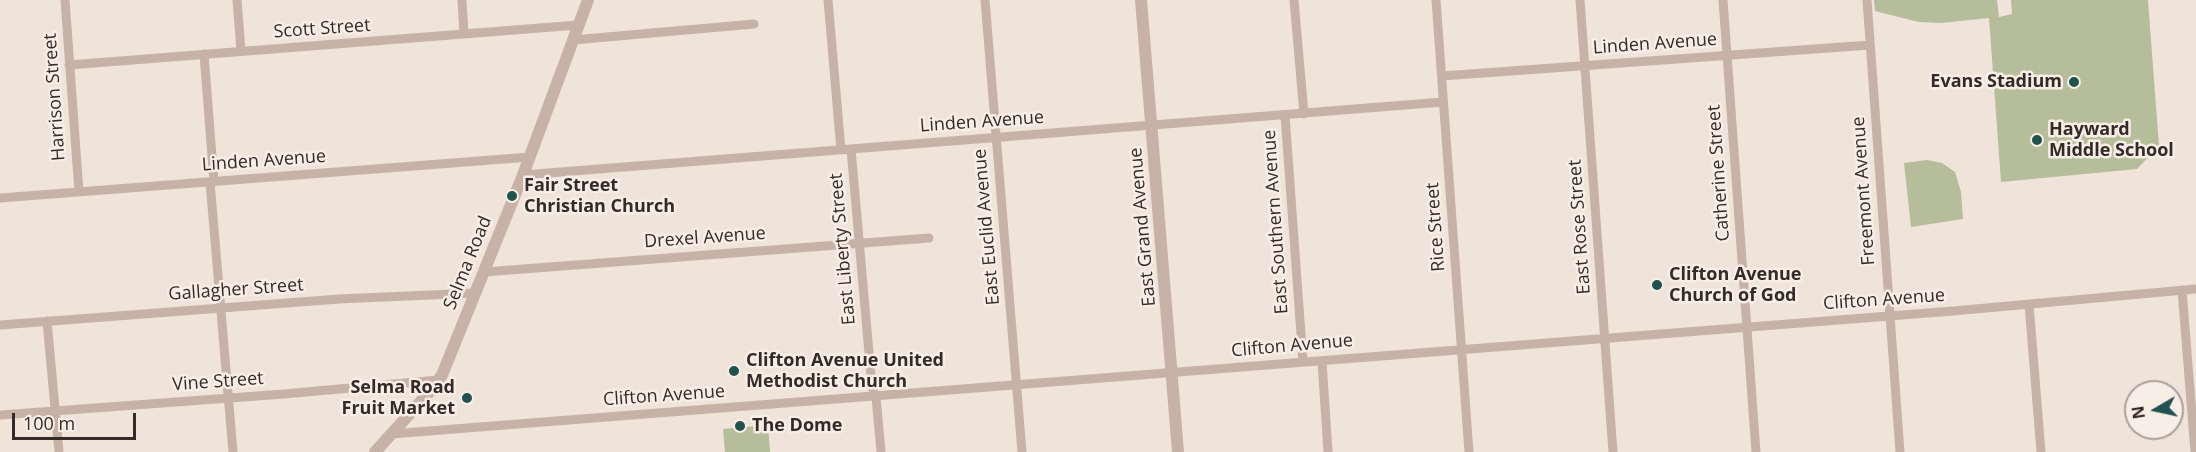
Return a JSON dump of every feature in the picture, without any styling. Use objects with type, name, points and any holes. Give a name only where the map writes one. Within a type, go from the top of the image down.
[{"type":"street","name":"Harrison Street","points":[[64,0],[79,192]]},
{"type":"street","points":[[237,0],[241,51]]},
{"type":"street","points":[[462,0],[464,34]]},
{"type":"street","name":"Selma Road","points":[[375,452],[438,380],[449,360],[530,157],[588,0]]},
{"type":"street","name":"East Liberty Street","points":[[828,0],[859,243],[872,387],[876,397],[881,452]]},
{"type":"street","name":"East Euclid Avenue","points":[[984,0],[1022,452]]},
{"type":"street","name":"East Grand Avenue","points":[[1141,0],[1178,452]]},
{"type":"street","points":[[1294,0],[1304,114]]},
{"type":"street","name":"Rice Street","points":[[1436,0],[1469,452]]},
{"type":"street","name":"East Rose Street","points":[[1580,0],[1613,452]]},
{"type":"street","name":"Catherine Street","points":[[1723,0],[1756,452]]},
{"type":"street","name":"Freemont Avenue","points":[[1867,0],[1900,452]]},
{"type":"street","points":[[573,39],[754,24]]},
{"type":"street","name":"Scott Street","points":[[69,65],[578,25]]},
{"type":"street","name":"Linden Avenue","points":[[1442,76],[1870,45]]},
{"type":"street","points":[[204,54],[233,452]]},
{"type":"street","name":"Linden Avenue","points":[[523,175],[1443,102]]},
{"type":"street","name":"East Southern Avenue","points":[[1285,116],[1303,362]]},
{"type":"street","name":"Linden Avenue","points":[[0,198],[530,157]]},
{"type":"street","name":"Drexel Avenue","points":[[484,272],[929,238]]},
{"type":"street","name":"Clifton Avenue","points":[[390,434],[1890,316],[2196,289]]},
{"type":"street","points":[[2182,290],[2195,452]]},
{"type":"street","name":"Gallagher Street","points":[[0,325],[339,299],[475,293]]},
{"type":"street","points":[[2029,304],[2041,452]]},
{"type":"street","points":[[48,321],[59,452]]},
{"type":"street","points":[[1322,361],[1328,452]]},
{"type":"street","name":"Vine Street","points":[[0,415],[438,380]]},
{"type":"green space","name":"Evans Stadium","points":[[1874,0],[1997,0],[1999,17],[2012,14],[2011,0],[2148,0],[2159,146],[2137,169],[2001,182],[1989,18],[1941,23],[1919,22],[1875,11]]},
{"type":"green space","points":[[1927,160],[1942,163],[1955,172],[1961,192],[1963,219],[1911,227],[1904,163]]},
{"type":"green space","points":[[768,425],[770,452],[725,452],[723,429]]},
{"type":"place","name":"Evans Stadium","points":[[2074,82]]},
{"type":"place","name":"Hayward Middle School","points":[[2037,140]]},
{"type":"place","name":"Fair Street Christian Church","points":[[512,196]]},
{"type":"place","name":"Clifton Avenue Church of God","points":[[1657,285]]},
{"type":"place","name":"Clifton Avenue United Methodist Church","points":[[734,371]]},
{"type":"place","name":"Selma Road Fruit Market","points":[[467,398]]},
{"type":"place","name":"The Dome","points":[[740,426]]}]
